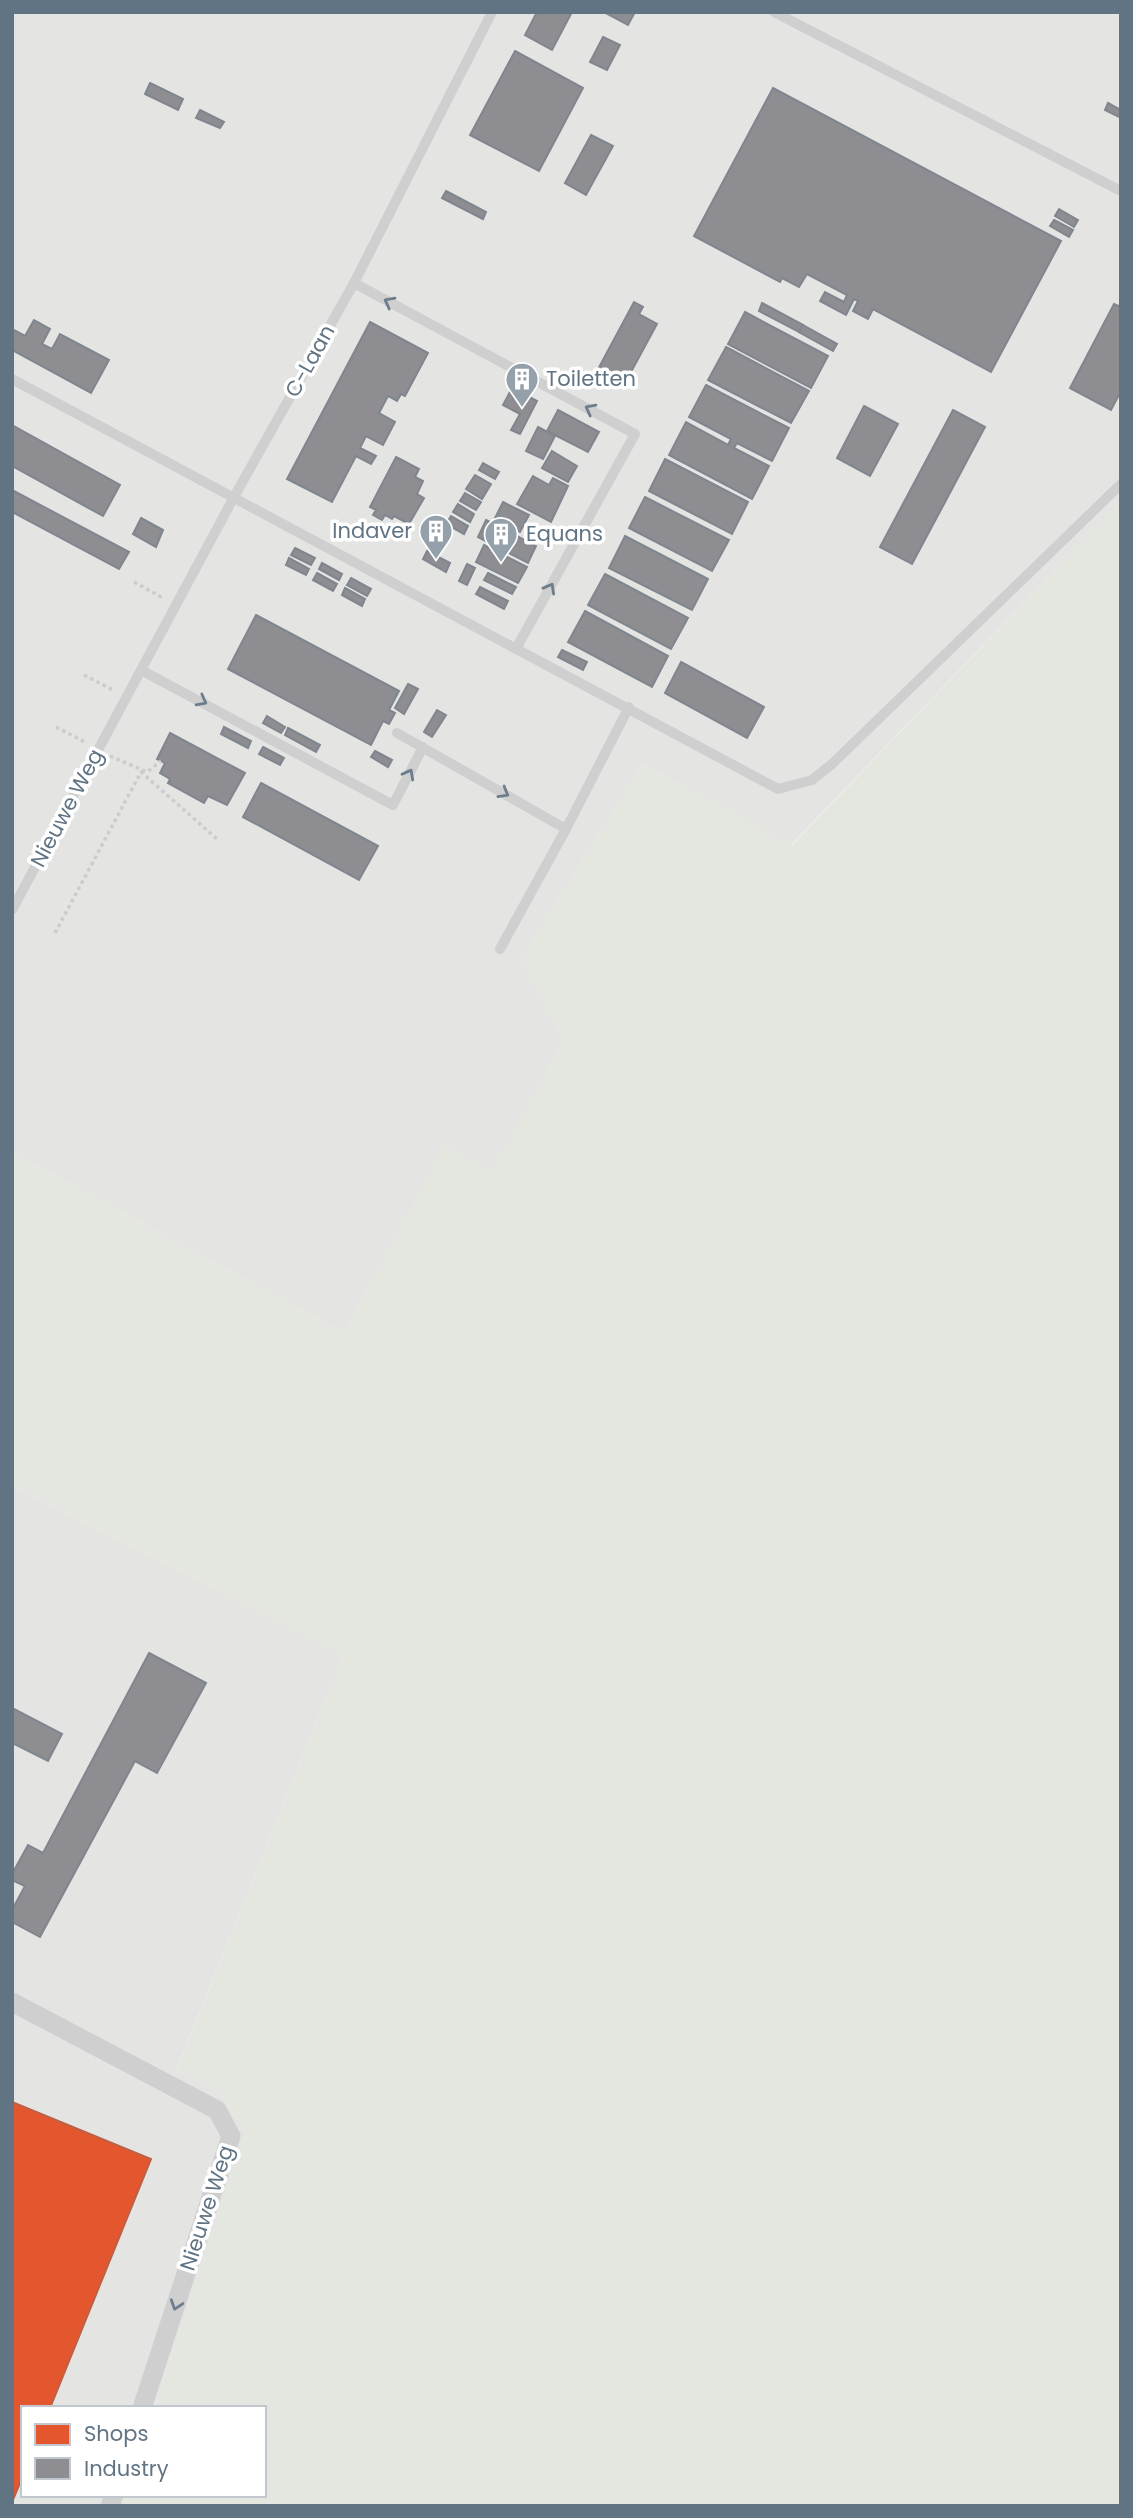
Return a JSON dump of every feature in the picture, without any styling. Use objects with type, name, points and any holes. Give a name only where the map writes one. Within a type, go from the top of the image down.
[{"type":"street","name":"Nieuwe Weg","points":[[12,2002],[217,2110],[231,2136],[143,2406]]},
{"type":"lane","name":"C-Laan","points":[[124,702],[234,497],[354,283],[492,12]]},
{"type":"lane","points":[[774,12],[1121,191]]},
{"type":"lane","points":[[354,283],[635,434],[517,648]]},
{"type":"lane","points":[[12,379],[778,789],[812,780],[988,615],[1121,484]]},
{"type":"lane","points":[[141,670],[393,805],[423,747]]},
{"type":"lane","name":"Nieuwe Weg","points":[[12,910],[124,702]]},
{"type":"lane","points":[[500,948],[629,707]]},
{"type":"lane","points":[[397,733],[566,829]]},
{"type":"path","points":[[134,582],[176,605]]},
{"type":"path","points":[[84,675],[124,702]]},
{"type":"path","points":[[55,933],[141,772],[217,839]]},
{"type":"shaded area","points":[[12,12],[1121,12],[1121,502],[791,845],[643,764],[521,959],[563,1041],[491,1174],[445,1144],[344,1333],[12,1152]]},
{"type":"shaded area","points":[[1121,502],[1121,2506],[121,2506],[123,2497],[266,2497],[266,2406],[155,2406],[246,2132],[219,2093],[176,2072],[344,1654],[12,1486],[12,1152],[344,1333],[445,1143],[491,1173],[563,1041],[521,959],[643,764],[792,845]]},
{"type":"shaded area","points":[[12,1486],[344,1654],[176,2071],[219,2093],[246,2132],[155,2406],[21,2406],[21,2497],[123,2497],[121,2506],[12,2506]]},
{"type":"building: Shops","points":[[12,2102],[151,2159],[51,2406],[21,2406],[21,2481],[12,2502]]},
{"type":"building: Industry","points":[[537,12],[572,12],[552,50],[525,35]]},
{"type":"building: Industry","points":[[604,12],[635,12],[628,25]]},
{"type":"building: Industry","points":[[603,37],[620,45],[607,70],[590,62]]},
{"type":"building: Industry","points":[[515,51],[583,88],[539,171],[470,135]]},
{"type":"building: Industry","points":[[150,83],[183,99],[178,110],[145,94]]},
{"type":"building: Industry","points":[[773,88],[1061,241],[991,372],[873,309],[868,319],[853,311],[858,301],[854,299],[846,315],[820,301],[825,292],[844,302],[847,295],[807,274],[799,287],[782,278],[780,282],[694,236]]},
{"type":"building: Industry","points":[[1108,103],[1121,110],[1121,118],[1105,110]]},
{"type":"building: Industry","points":[[200,110],[224,122],[220,128],[196,118]]},
{"type":"building: Industry","points":[[591,135],[613,146],[586,195],[565,183]]},
{"type":"building: Industry","points":[[446,191],[486,212],[483,219],[442,198]]},
{"type":"building: Industry","points":[[1059,209],[1078,220],[1074,227],[1055,216]]},
{"type":"building: Industry","points":[[1054,220],[1073,230],[1069,237],[1050,226]]},
{"type":"building: Industry","points":[[634,302],[643,307],[639,314],[657,324],[624,385],[597,371]]},
{"type":"building: Industry","points":[[762,303],[803,325],[799,332],[759,311]]},
{"type":"building: Industry","points":[[1114,304],[1121,307],[1121,391],[1111,410],[1070,388]]},
{"type":"building: Industry","points":[[745,312],[828,356],[811,388],[728,344]]},
{"type":"building: Industry","points":[[34,320],[50,329],[42,344],[52,349],[60,334],[109,360],[91,393],[12,350],[12,329],[25,336]]},
{"type":"building: Industry","points":[[370,322],[428,353],[405,396],[401,394],[397,401],[388,396],[379,413],[395,422],[383,445],[366,436],[360,448],[376,456],[371,464],[356,456],[332,502],[287,479]]},
{"type":"building: Industry","points":[[803,325],[837,344],[833,351],[799,332]]},
{"type":"building: Industry","points":[[726,347],[809,391],[791,423],[708,380]]},
{"type":"building: Industry","points":[[706,385],[789,428],[772,461],[737,443],[734,448],[769,466],[752,499],[669,455],[686,422],[728,445],[731,439],[689,417]]},
{"type":"building: Industry","name":"Toiletten","points":[[512,388],[537,401],[520,434],[511,430],[520,414],[503,405]]},
{"type":"building: Industry","points":[[864,406],[898,424],[870,476],[837,458]]},
{"type":"building: Industry","points":[[558,410],[599,432],[588,452],[547,431]]},
{"type":"building: Industry","points":[[953,410],[985,427],[912,564],[880,547]]},
{"type":"building: Industry","points":[[12,425],[120,485],[103,516],[12,466]]},
{"type":"building: Industry","points":[[538,427],[555,436],[543,459],[526,451]]},
{"type":"building: Industry","points":[[552,451],[577,466],[568,482],[542,468]]},
{"type":"building: Industry","points":[[396,457],[419,469],[415,477],[423,481],[417,494],[424,498],[409,524],[394,516],[392,519],[385,515],[382,520],[373,515],[376,510],[370,507]]},
{"type":"building: Industry","points":[[665,459],[748,502],[732,534],[649,491]]},
{"type":"building: Industry","points":[[483,463],[499,472],[495,479],[479,470]]},
{"type":"building: Industry","points":[[475,475],[491,484],[482,499],[466,489]]},
{"type":"building: Industry","points":[[533,476],[549,485],[553,478],[568,486],[551,522],[517,504]]},
{"type":"building: Industry","points":[[12,490],[129,552],[119,569],[12,512]]},
{"type":"building: Industry","points":[[465,493],[481,502],[476,510],[460,501]]},
{"type":"building: Industry","points":[[645,497],[729,540],[712,571],[629,528]]},
{"type":"building: Industry","points":[[503,502],[529,515],[520,532],[495,518]]},
{"type":"building: Industry","points":[[458,504],[474,514],[470,522],[453,512]]},
{"type":"building: Industry","points":[[451,516],[468,526],[464,534],[446,524]]},
{"type":"building: Industry","points":[[141,518],[163,530],[156,547],[133,534]]},
{"type":"building: Industry","points":[[486,520],[536,546],[528,563],[478,537]]},
{"type":"building: Industry","points":[[625,536],[708,579],[692,610],[609,568]]},
{"type":"building: Industry","name":"Equans","points":[[484,545],[527,567],[518,583],[476,562]]},
{"type":"building: Industry","points":[[295,548],[315,558],[311,565],[291,555]]},
{"type":"building: Industry","name":"Indaver","points":[[427,551],[450,563],[446,572],[423,559]]},
{"type":"building: Industry","points":[[289,558],[309,569],[306,575],[286,565]]},
{"type":"building: Industry","points":[[322,563],[342,574],[339,580],[319,569]]},
{"type":"building: Industry","points":[[467,564],[475,568],[467,585],[459,581]]},
{"type":"building: Industry","points":[[317,573],[337,584],[333,591],[313,580]]},
{"type":"building: Industry","points":[[488,573],[516,587],[512,594],[484,580]]},
{"type":"building: Industry","points":[[605,574],[688,618],[671,649],[588,605]]},
{"type":"building: Industry","points":[[351,578],[371,589],[367,596],[347,585]]},
{"type":"building: Industry","points":[[480,587],[508,601],[504,609],[476,594]]},
{"type":"building: Industry","points":[[345,588],[365,599],[362,606],[342,595]]},
{"type":"building: Industry","points":[[585,611],[668,656],[652,687],[568,642]]},
{"type":"building: Industry","points":[[256,615],[399,691],[389,710],[395,713],[389,724],[383,721],[371,745],[228,669]]},
{"type":"building: Industry","points":[[562,650],[587,662],[583,670],[558,657]]},
{"type":"building: Industry","points":[[681,662],[764,707],[747,738],[665,693]]},
{"type":"building: Industry","points":[[408,684],[418,689],[404,714],[395,708]]},
{"type":"building: Industry","points":[[437,710],[446,715],[432,737],[424,732]]},
{"type":"building: Industry","points":[[267,716],[285,727],[281,733],[263,723]]},
{"type":"building: Industry","points":[[224,727],[251,741],[248,748],[221,734]]},
{"type":"building: Industry","points":[[288,728],[320,745],[316,752],[285,735]]},
{"type":"building: Industry","points":[[170,733],[245,773],[227,805],[208,796],[204,803],[168,783],[170,779],[160,773],[165,763],[157,759]]},
{"type":"building: Industry","points":[[263,747],[284,758],[280,765],[259,754]]},
{"type":"building: Industry","points":[[375,751],[392,760],[388,767],[371,757]]},
{"type":"building: Industry","points":[[261,783],[378,846],[359,880],[243,817]]},
{"type":"building: Industry","points":[[149,1653],[206,1683],[157,1773],[135,1761],[40,1937],[12,1922],[12,1910],[25,1886],[12,1880],[12,1874],[28,1845],[43,1853]]},
{"type":"building: Industry","points":[[12,1708],[62,1734],[48,1761],[12,1743]]},
{"type":"place","name":"Toiletten","points":[[522,409]]},
{"type":"place","name":"Indaver","points":[[436,561]]},
{"type":"place","name":"Equans","points":[[501,564]]}]
